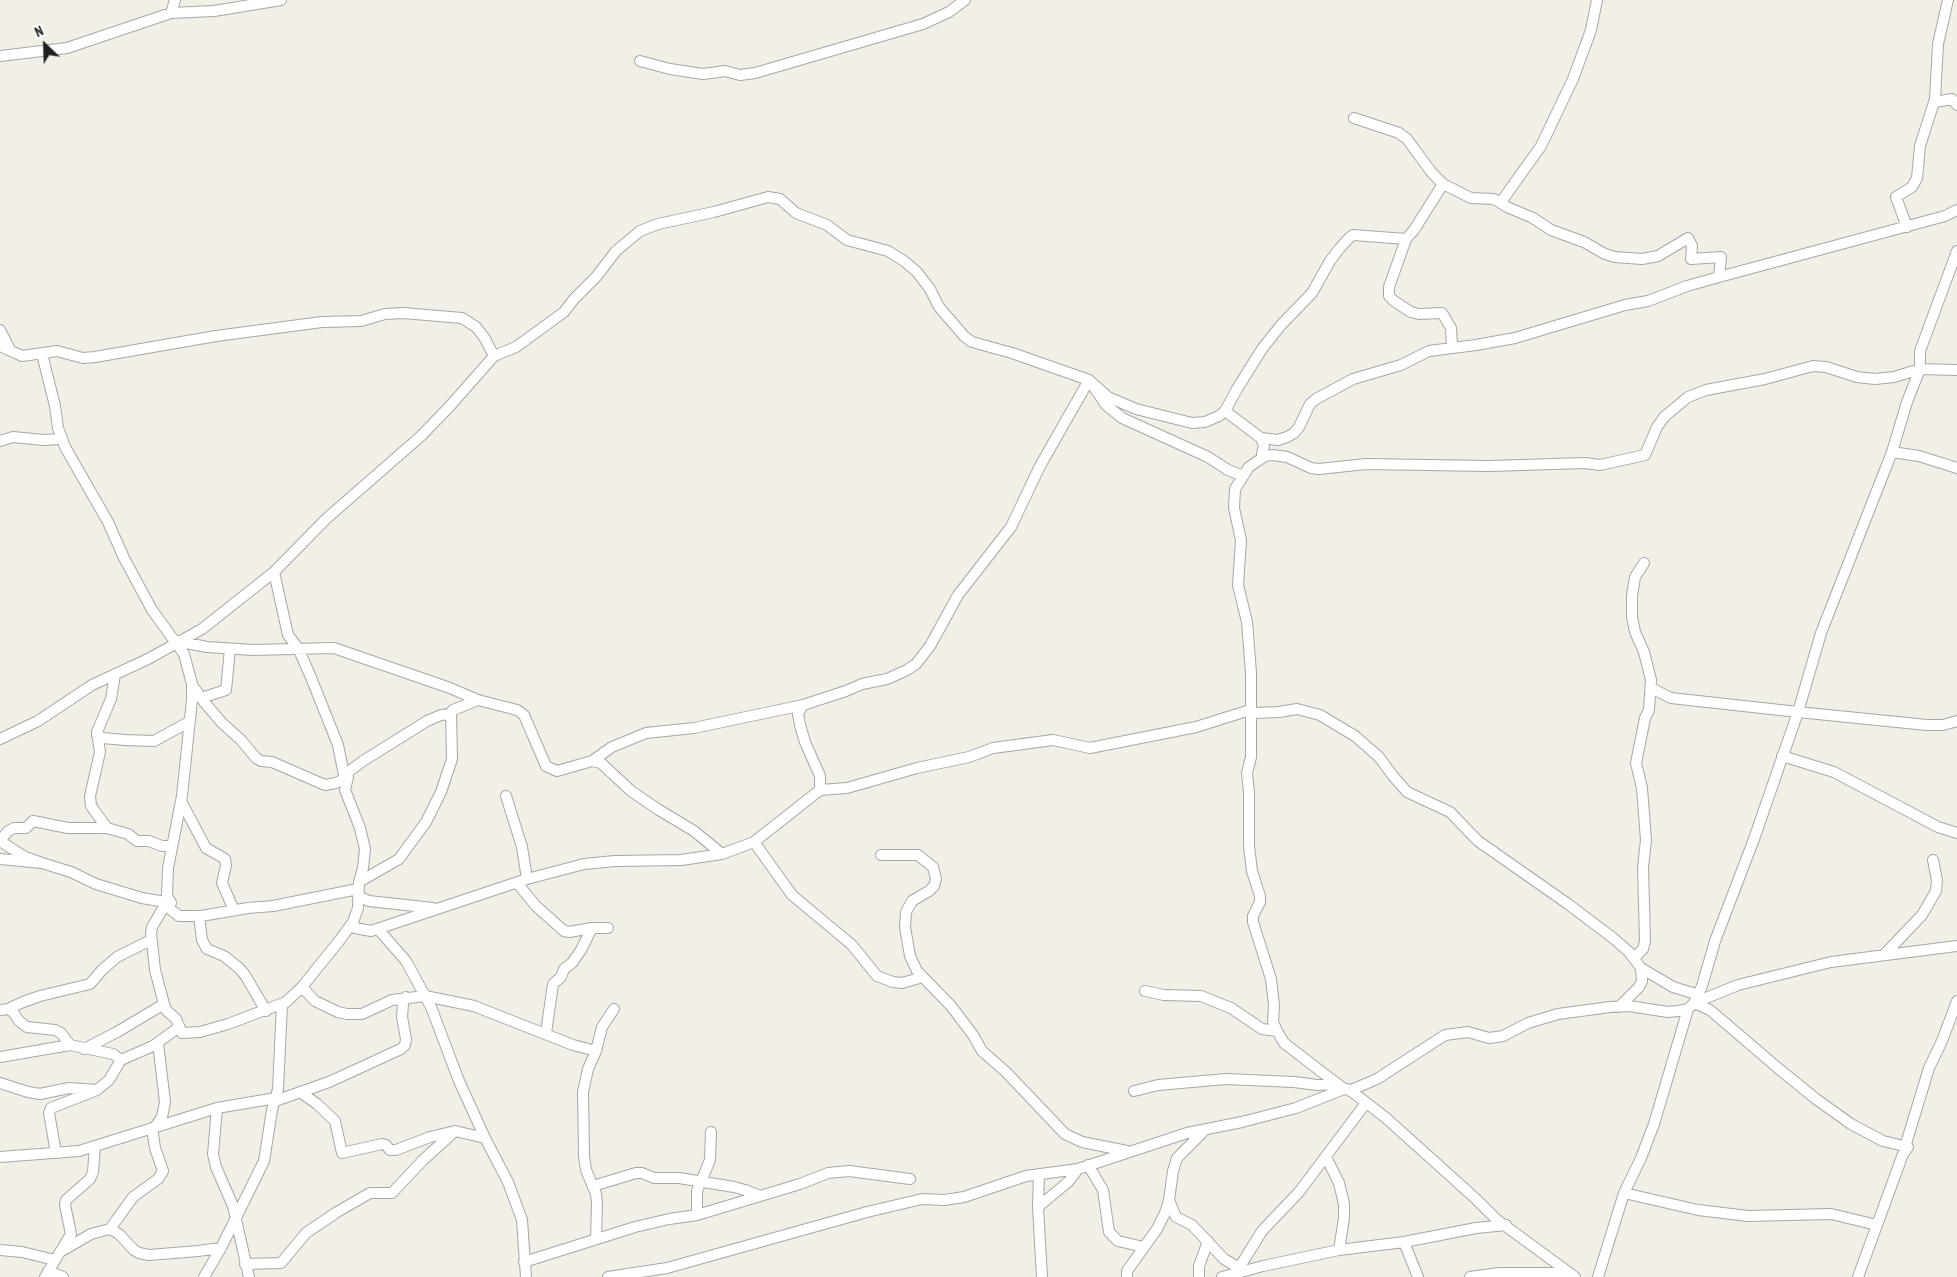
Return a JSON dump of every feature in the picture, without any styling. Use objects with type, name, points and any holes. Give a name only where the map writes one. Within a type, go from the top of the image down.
[{"type":"street","points":[[171,13],[175,0]]},
{"type":"street","points":[[0,56],[67,48],[171,13],[214,11],[281,0]]},
{"type":"street","points":[[640,61],[670,69],[703,74],[725,71],[740,75],[755,73],[923,24],[949,12],[965,0]]},
{"type":"street","points":[[1501,202],[1541,146],[1573,79],[1591,30],[1597,0]]},
{"type":"street","points":[[1907,227],[1896,197],[1916,183],[1920,146],[1935,102],[1938,44],[1948,0]]},
{"type":"street","points":[[1935,102],[1952,99],[1957,106]]},
{"type":"street","points":[[1354,118],[1399,133],[1407,139],[1432,173],[1443,184],[1471,198],[1494,199],[1506,207],[1533,218],[1551,230],[1584,242],[1605,254],[1615,257],[1642,259],[1658,256],[1688,238],[1692,246],[1691,258],[1722,258],[1719,277]]},
{"type":"street","points":[[1443,184],[1414,230],[1406,239],[1389,287],[1389,296],[1411,312],[1419,314],[1442,312],[1450,328],[1452,347]]},
{"type":"street","points":[[0,739],[38,721],[92,685],[148,659],[202,629],[274,572],[331,514],[421,436],[494,356],[516,347],[564,312],[596,277],[612,255],[640,232],[658,224],[714,212],[768,196],[780,199],[796,214],[827,225],[847,240],[888,251],[904,261],[918,272],[930,289],[939,307],[964,336],[972,342],[1012,353],[1089,380],[1102,393],[1121,404],[1192,423],[1204,422],[1225,411],[1262,349],[1281,325],[1312,293],[1330,261],[1349,238],[1353,235],[1406,239]]},
{"type":"street","points":[[1225,411],[1261,438],[1278,440],[1294,433],[1310,404],[1316,399],[1353,379],[1401,365],[1429,351],[1514,338],[1625,305],[1648,301],[1719,277],[1907,227],[1945,216],[1957,210]]},
{"type":"street","points":[[1598,1277],[1624,1193],[1641,1158],[1654,1124],[1715,941],[1754,839],[1798,712],[1821,633],[1892,452],[1907,402],[1920,368],[1920,351],[1957,251]]},
{"type":"street","points":[[0,346],[22,356],[57,351],[83,358],[216,336],[322,322],[361,321],[385,314],[403,314],[462,318],[476,327],[484,337],[494,356]]},
{"type":"street","points":[[0,330],[10,350]]},
{"type":"street","points":[[42,354],[61,439],[108,522],[124,558],[152,610],[163,628],[184,654],[192,684],[182,801],[168,868],[168,904],[152,927],[151,940],[155,970],[164,1004],[182,1033],[192,1033],[235,1022],[282,1004],[294,996],[353,922],[358,908],[358,889],[365,849],[360,828],[345,790],[346,776],[334,732],[298,648],[288,636],[274,572]]},
{"type":"street","points":[[1573,1275],[1496,1218],[1386,1118],[1284,1042],[1272,1022],[1274,1000],[1271,980],[1253,922],[1253,916],[1260,900],[1249,853],[1249,792],[1246,772],[1251,757],[1251,673],[1248,628],[1238,585],[1241,540],[1234,508],[1235,489],[1248,467],[1265,456],[1287,457],[1311,468],[1366,464],[1489,466],[1585,463],[1600,465],[1644,455],[1657,427],[1664,418],[1688,397],[1706,390],[1765,380],[1813,366],[1826,367],[1857,377],[1875,379],[1894,377],[1920,368],[1957,370]]},
{"type":"street","points":[[1089,380],[1106,404],[1122,418],[1208,457],[1228,470],[1243,476]]},
{"type":"street","points":[[176,642],[230,649],[334,648],[450,688],[478,700],[517,710],[524,715],[543,762],[550,769],[557,771],[592,761],[612,747],[646,733],[694,728],[802,705],[862,684],[888,679],[916,664],[930,646],[958,595],[1011,527],[1040,466],[1089,380]]},
{"type":"street","points":[[0,441],[13,437],[43,440],[61,439]]},
{"type":"street","points":[[1261,438],[1264,446],[1262,454],[1265,456]]},
{"type":"street","points":[[1892,452],[1919,456],[1957,468]]},
{"type":"street","points":[[1634,958],[1644,949],[1645,933],[1642,890],[1646,840],[1642,788],[1636,763],[1649,710],[1651,688],[1648,667],[1635,632],[1632,617],[1632,596],[1635,577],[1644,563]]},
{"type":"street","points":[[201,698],[226,690],[230,649]]},
{"type":"street","points":[[107,828],[90,802],[100,747],[97,735],[98,728],[111,699],[115,674]]},
{"type":"street","points":[[192,684],[222,723],[242,740],[256,758],[261,761],[272,762],[326,785],[336,783],[363,761],[427,722],[441,715],[451,714]]},
{"type":"street","points":[[1651,688],[1671,698],[1798,712],[1927,725],[1943,725],[1957,721]]},
{"type":"street","points":[[172,846],[137,841],[128,834],[107,828],[68,828],[32,821],[26,828],[14,828],[8,831],[0,841],[25,857],[71,872],[96,884],[168,904],[179,916],[199,916],[273,906],[358,889],[399,859],[430,814],[441,792],[452,759],[451,714],[453,710],[478,700]]},
{"type":"street","points":[[802,705],[798,714],[800,725],[804,742],[820,776],[820,790]]},
{"type":"street","points":[[353,922],[355,928],[371,931],[522,881],[597,862],[681,860],[722,854],[754,842],[820,790],[847,788],[910,770],[969,757],[993,748],[1053,740],[1090,748],[1205,725],[1250,710],[1254,713],[1304,710],[1320,715],[1345,728],[1379,757],[1407,792],[1450,812],[1478,841],[1613,938],[1634,958],[1641,968],[1710,1010],[1816,1099],[1851,1124],[1883,1141],[1908,1147]]},
{"type":"street","points":[[97,735],[103,738],[154,741],[189,722]]},
{"type":"street","points":[[1782,756],[1834,772],[1938,828],[1957,833]]},
{"type":"street","points":[[592,761],[601,763],[631,791],[694,830],[722,854]]},
{"type":"street","points":[[506,796],[522,847],[522,881],[536,906],[564,931],[608,928]]},
{"type":"street","points":[[182,801],[206,848],[225,859],[226,866],[222,883],[234,910]]},
{"type":"street","points":[[754,842],[792,895],[852,945],[877,976],[902,983],[924,977]]},
{"type":"street","points":[[881,855],[918,855],[931,863],[935,871],[935,883],[932,889],[912,901],[906,912],[905,927],[910,956],[917,971],[967,1027],[982,1051],[1006,1072],[1065,1134],[1082,1142],[1127,1151]]},
{"type":"street","points":[[0,859],[42,863]]},
{"type":"street","points":[[1884,956],[1922,915],[1936,891],[1937,880],[1933,860]]},
{"type":"street","points":[[358,889],[368,901],[436,909]]},
{"type":"street","points":[[199,916],[202,940],[207,949],[224,956],[245,974],[266,1011]]},
{"type":"street","points":[[546,1033],[553,984],[561,977],[564,969],[572,963],[592,928]]},
{"type":"street","points":[[378,929],[406,961],[415,975],[437,1020],[452,1064],[485,1138],[508,1182],[522,1220],[526,1277]]},
{"type":"street","points":[[4,1010],[40,996],[90,984],[117,957],[151,940]]},
{"type":"street","points":[[1134,1091],[1158,1085],[1226,1079],[1294,1082],[1343,1087],[1351,1090],[1377,1079],[1445,1035],[1468,1032],[1489,1038],[1503,1036],[1528,1023],[1558,1014],[1619,1007],[1629,1006],[1668,1012],[1738,985],[1831,962],[1957,946]]},
{"type":"street","points":[[1619,1007],[1642,981],[1641,968]]},
{"type":"street","points":[[302,987],[315,1001],[347,1014],[362,1014],[385,1002],[406,997],[425,996],[474,1006],[573,1045],[596,1051]]},
{"type":"street","points":[[1145,991],[1156,994],[1206,997],[1239,1012],[1262,1029],[1277,1031]]},
{"type":"street","points":[[0,1157],[79,1151],[217,1108],[276,1100],[329,1082],[401,1049],[405,1045],[406,1039],[402,1017],[403,1004],[406,997]]},
{"type":"street","points":[[1908,1147],[1905,1147],[1929,1068],[1942,1041],[1957,1001]]},
{"type":"street","points":[[84,1049],[164,1004]]},
{"type":"street","points":[[204,1277],[221,1248],[264,1161],[279,1075],[282,1004]]},
{"type":"street","points":[[596,1239],[598,1204],[593,1186],[589,1180],[584,1156],[583,1103],[588,1069],[596,1051],[602,1027],[614,1009]]},
{"type":"street","points":[[4,1010],[13,1012],[23,1025],[58,1031],[70,1045]]},
{"type":"street","points":[[56,1154],[49,1111],[56,1106],[81,1098],[97,1090],[110,1080],[121,1060],[158,1043],[179,1027]]},
{"type":"street","points":[[0,1250],[57,1256],[91,1234],[110,1229],[133,1197],[158,1179],[163,1171],[155,1148],[154,1128],[162,1117],[165,1102],[158,1043]]},
{"type":"street","points":[[0,1057],[70,1045],[113,1054],[121,1060]]},
{"type":"street","points":[[0,1083],[40,1094],[69,1088],[97,1090]]},
{"type":"street","points":[[608,1277],[667,1268],[866,1212],[922,1199],[944,1200],[964,1197],[991,1189],[1008,1181],[1083,1167],[1127,1151],[1156,1144],[1187,1133],[1242,1122],[1296,1108],[1343,1087]]},
{"type":"street","points":[[300,1092],[317,1104],[334,1121],[342,1153],[382,1144],[386,1145],[390,1150],[396,1150],[430,1137],[455,1131],[485,1138]]},
{"type":"street","points":[[1231,1273],[1262,1231],[1299,1192],[1366,1103]]},
{"type":"street","points":[[217,1108],[213,1154],[236,1218],[249,1277]]},
{"type":"street","points":[[245,1264],[281,1262],[306,1233],[337,1212],[370,1193],[392,1193],[423,1160],[455,1131]]},
{"type":"street","points":[[697,1215],[697,1191],[710,1160],[711,1132]]},
{"type":"street","points":[[1127,1277],[1127,1271],[1157,1229],[1169,1200],[1177,1158],[1202,1133]]},
{"type":"street","points":[[63,1277],[47,1274],[71,1234],[65,1205],[66,1200],[90,1179],[93,1172],[95,1146]]},
{"type":"street","points":[[1858,1277],[1903,1154],[1908,1147]]},
{"type":"street","points":[[1326,1156],[1339,1183],[1344,1204],[1344,1218],[1339,1250]]},
{"type":"street","points":[[1038,1207],[1083,1167]]},
{"type":"street","points":[[1083,1167],[1103,1190],[1109,1232],[1118,1241],[1144,1247]]},
{"type":"street","points":[[524,1262],[596,1239],[669,1219],[697,1215],[836,1171],[910,1179]]},
{"type":"street","points":[[593,1186],[636,1173],[642,1173],[654,1178],[679,1178],[745,1190],[760,1196]]},
{"type":"street","points":[[1039,1174],[1038,1207],[1042,1277]]},
{"type":"street","points":[[1624,1193],[1698,1210],[1748,1216],[1831,1214],[1877,1225]]},
{"type":"street","points":[[1169,1200],[1176,1217],[1192,1225],[1208,1241],[1224,1259],[1231,1273]]},
{"type":"street","points":[[1231,1273],[1339,1250],[1404,1242],[1476,1228],[1506,1225]]},
{"type":"street","points":[[110,1229],[119,1234],[139,1253],[149,1255],[221,1248]]},
{"type":"street","points":[[1200,1277],[1199,1266],[1208,1241]]},
{"type":"street","points":[[1404,1242],[1418,1277]]},
{"type":"street","points":[[1470,1277],[1499,1273],[1573,1275]]}]
